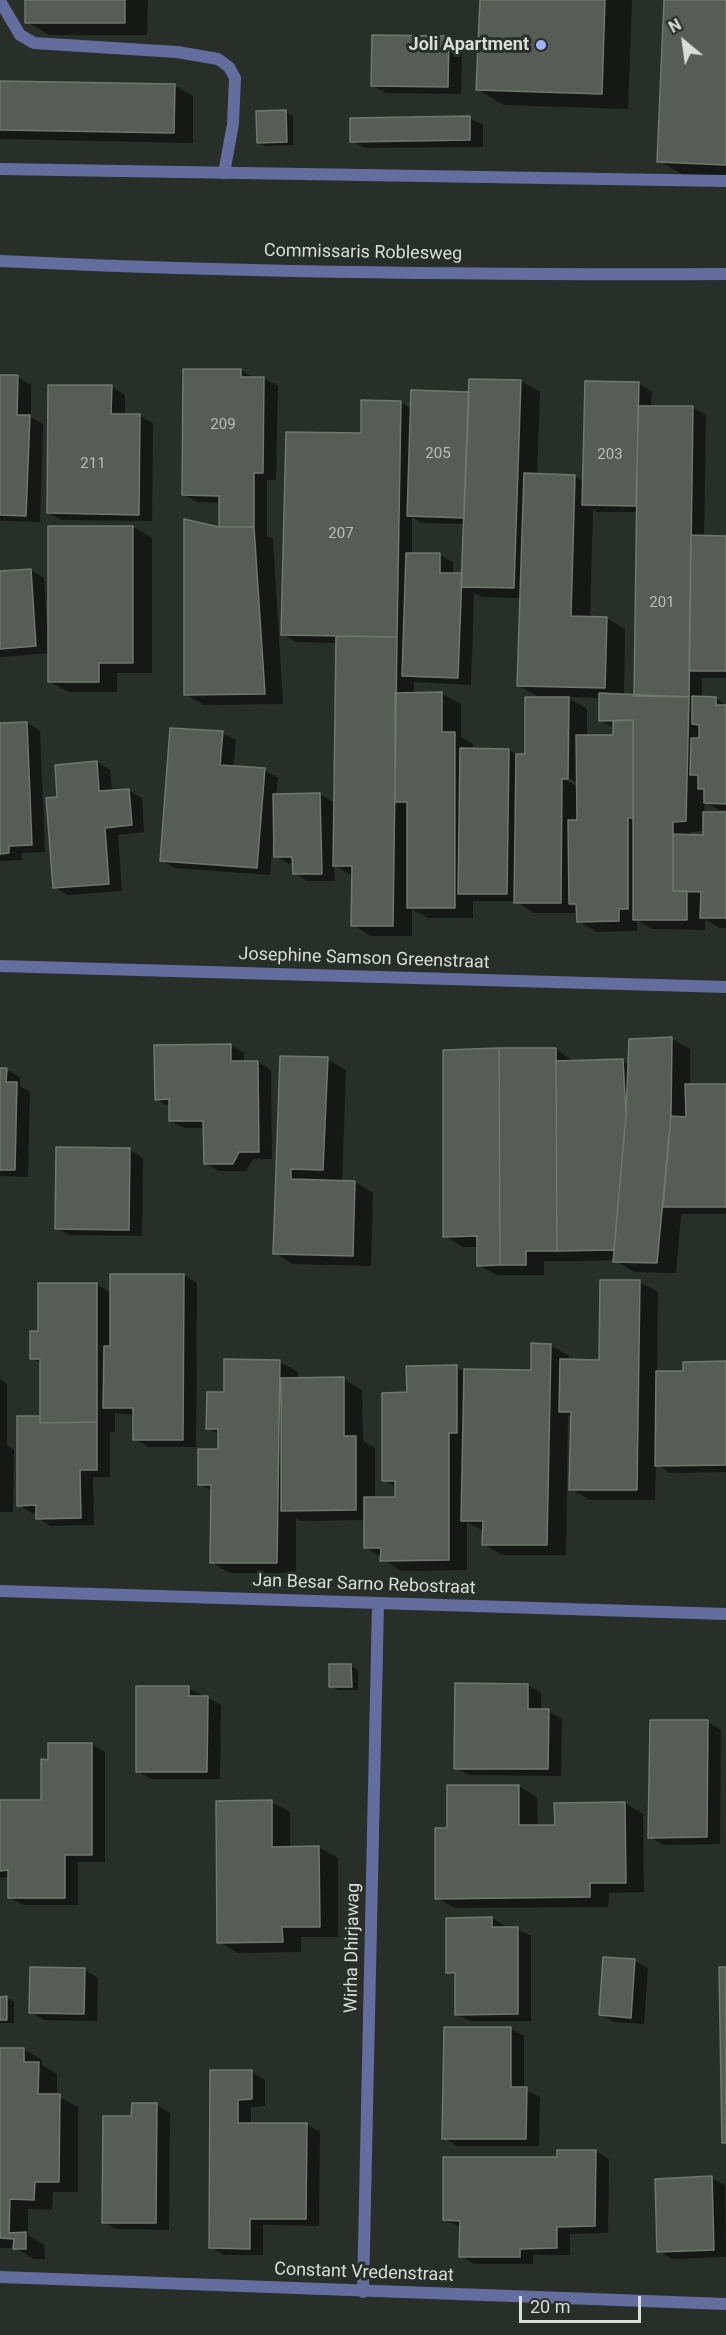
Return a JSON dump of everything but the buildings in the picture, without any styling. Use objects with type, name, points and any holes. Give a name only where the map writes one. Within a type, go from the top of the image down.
[{"type":"street","points":[[0,1],[20,35],[34,43],[177,52],[218,59],[229,67],[235,78],[233,124],[224,173]]},
{"type":"street","points":[[0,169],[726,181]]},
{"type":"street","name":"Commissaris Roblesweg","points":[[0,261],[101,266],[544,275],[726,274]]},
{"type":"street","name":"Josephine Samson Greenstraat","points":[[0,966],[726,987]]},
{"type":"street","name":"Jan Besar Sarno Rebostraat","points":[[0,1591],[726,1614]]},
{"type":"street","name":"Wirha Dhirjawag","points":[[363,2292],[378,1604]]},
{"type":"street","name":"Constant Vredenstraat","points":[[0,2277],[726,2304]]},
{"type":"place","name":"Joli Apartment","points":[[541,45]]}]
